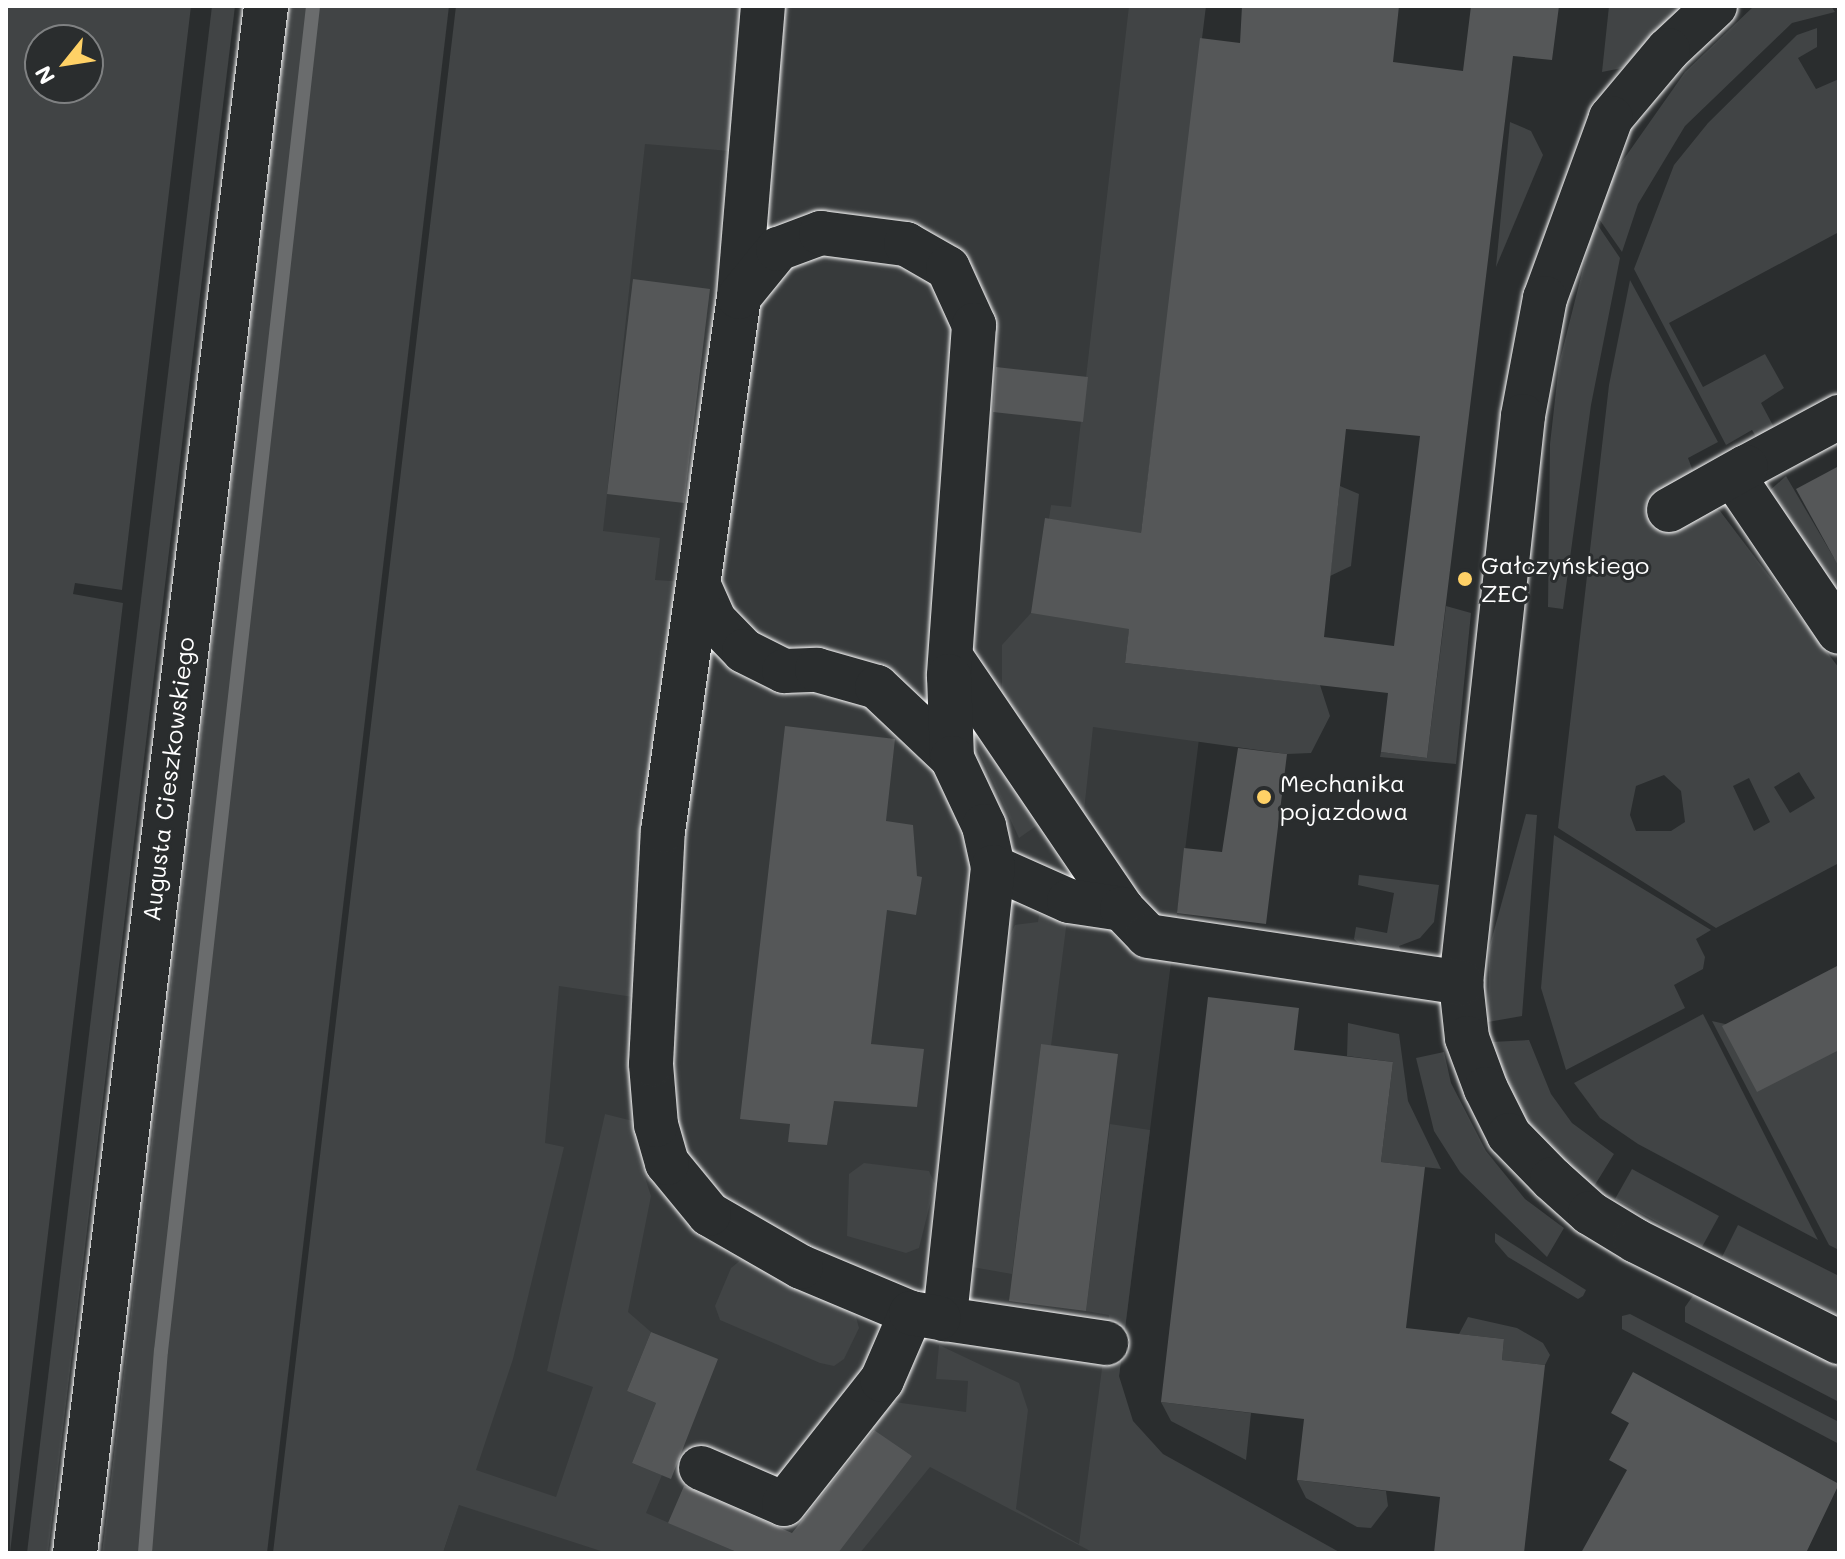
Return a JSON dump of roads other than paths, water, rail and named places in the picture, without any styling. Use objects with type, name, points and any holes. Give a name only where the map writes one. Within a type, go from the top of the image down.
[{"type":"street","name":"Augusta Cieszkowskiego","points":[[75,1553],[266,6]]},
{"type":"street","points":[[763,6],[739,297],[663,831],[651,1064],[656,1125],[680,1186],[709,1214],[801,1267],[928,1316],[1106,1343]]},
{"type":"street","points":[[1715,6],[1668,50],[1611,118],[1545,298],[1523,416],[1461,983],[1467,1038],[1486,1089],[1509,1135],[1552,1179],[1590,1213],[1636,1241],[1839,1342]]},
{"type":"street","points":[[739,297],[778,249],[821,233],[906,244],[948,268],[974,325],[951,657],[952,758]]},
{"type":"street","points":[[1669,510],[1839,417]]},
{"type":"street","points":[[1746,467],[1743,495],[1839,632]]},
{"type":"street","points":[[700,588],[714,620],[744,651],[784,671],[817,670],[877,687],[952,758],[984,826],[993,867],[928,1316],[784,1504],[701,1468]]},
{"type":"street","points":[[951,657],[1122,909],[1148,936],[1461,983]]},
{"type":"street","points":[[993,867],[1069,901],[1122,909]]},
{"type":"waterway","points":[[145,1553],[161,1351],[313,6]]},
{"type":"place","name":"Gałczyńskiego ZEC","points":[[1465,579]]},
{"type":"place","name":"Mechanika pojazdowa","points":[[1264,797]]}]
